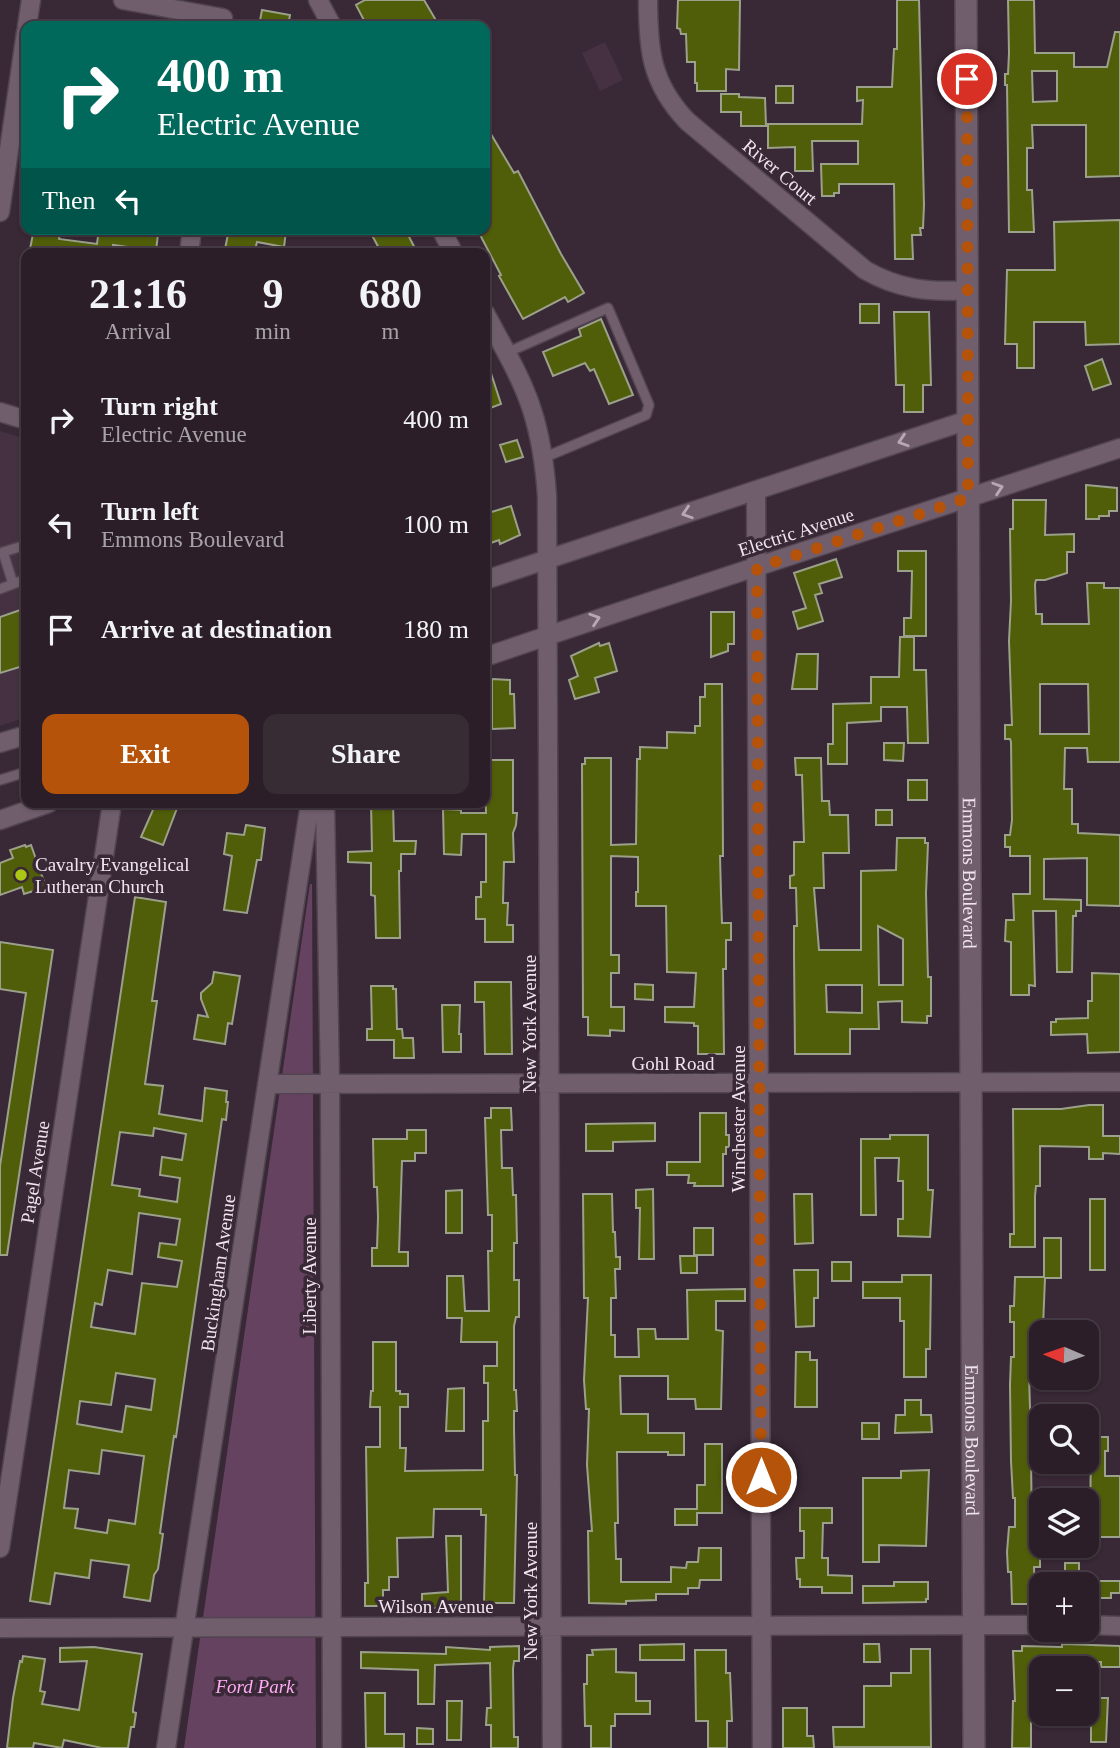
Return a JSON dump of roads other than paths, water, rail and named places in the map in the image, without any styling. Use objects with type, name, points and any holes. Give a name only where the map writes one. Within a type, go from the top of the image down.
[{"type":"street","points":[[28,21],[31,0]]},
{"type":"street","points":[[123,0],[218,21]]},
{"type":"street","points":[[223,21],[226,0]]},
{"type":"street","points":[[318,0],[329,21]]},
{"type":"street","name":"River Court","points":[[648,0],[648,38],[654,70],[670,100],[687,121],[865,270],[892,284],[917,290],[968,290]]},
{"type":"street","name":"Emmons Boulevard","points":[[966,0],[974,1748]]},
{"type":"street","points":[[0,212],[21,64]]},
{"type":"street","name":"New York Avenue","points":[[490,327],[496,344],[533,412],[543,458],[547,496],[552,1748]]},
{"type":"street","points":[[0,412],[21,418]]},
{"type":"street","points":[[490,578],[968,420]]},
{"type":"street","name":"Electric Avenue","points":[[490,655],[1120,448]]},
{"type":"street","name":"Winchester Avenue","points":[[756,491],[762,1748]]},
{"type":"street","points":[[0,743],[21,736]]},
{"type":"street","points":[[0,820],[35,808]]},
{"type":"street","name":"Pagel Avenue","points":[[0,1548],[111,808]]},
{"type":"street","name":"Buckingham Avenue","points":[[166,1748],[309,808]]},
{"type":"street","name":"Liberty Avenue","points":[[325,808],[330,1084],[332,1748]]},
{"type":"street","name":"Gohl Road","points":[[267,1084],[1120,1082]]},
{"type":"street","name":"Wilson Avenue","points":[[0,1628],[761,1628],[1029,1625]]},
{"type":"street","points":[[1099,1625],[1120,1626]]},
{"type":"lane","points":[[496,344],[608,307],[649,405],[646,415],[543,458]]},
{"type":"lane","points":[[13,584],[3,552],[21,547]]},
{"type":"lane","points":[[0,589],[21,581]]},
{"type":"lane","points":[[0,780],[21,774]]},
{"type":"place","name":"Cavalry Evangelical Lutheran Church","points":[[21,875]]},
{"type":"park label","name":"Ford Park","points":[[255,1686]]}]
